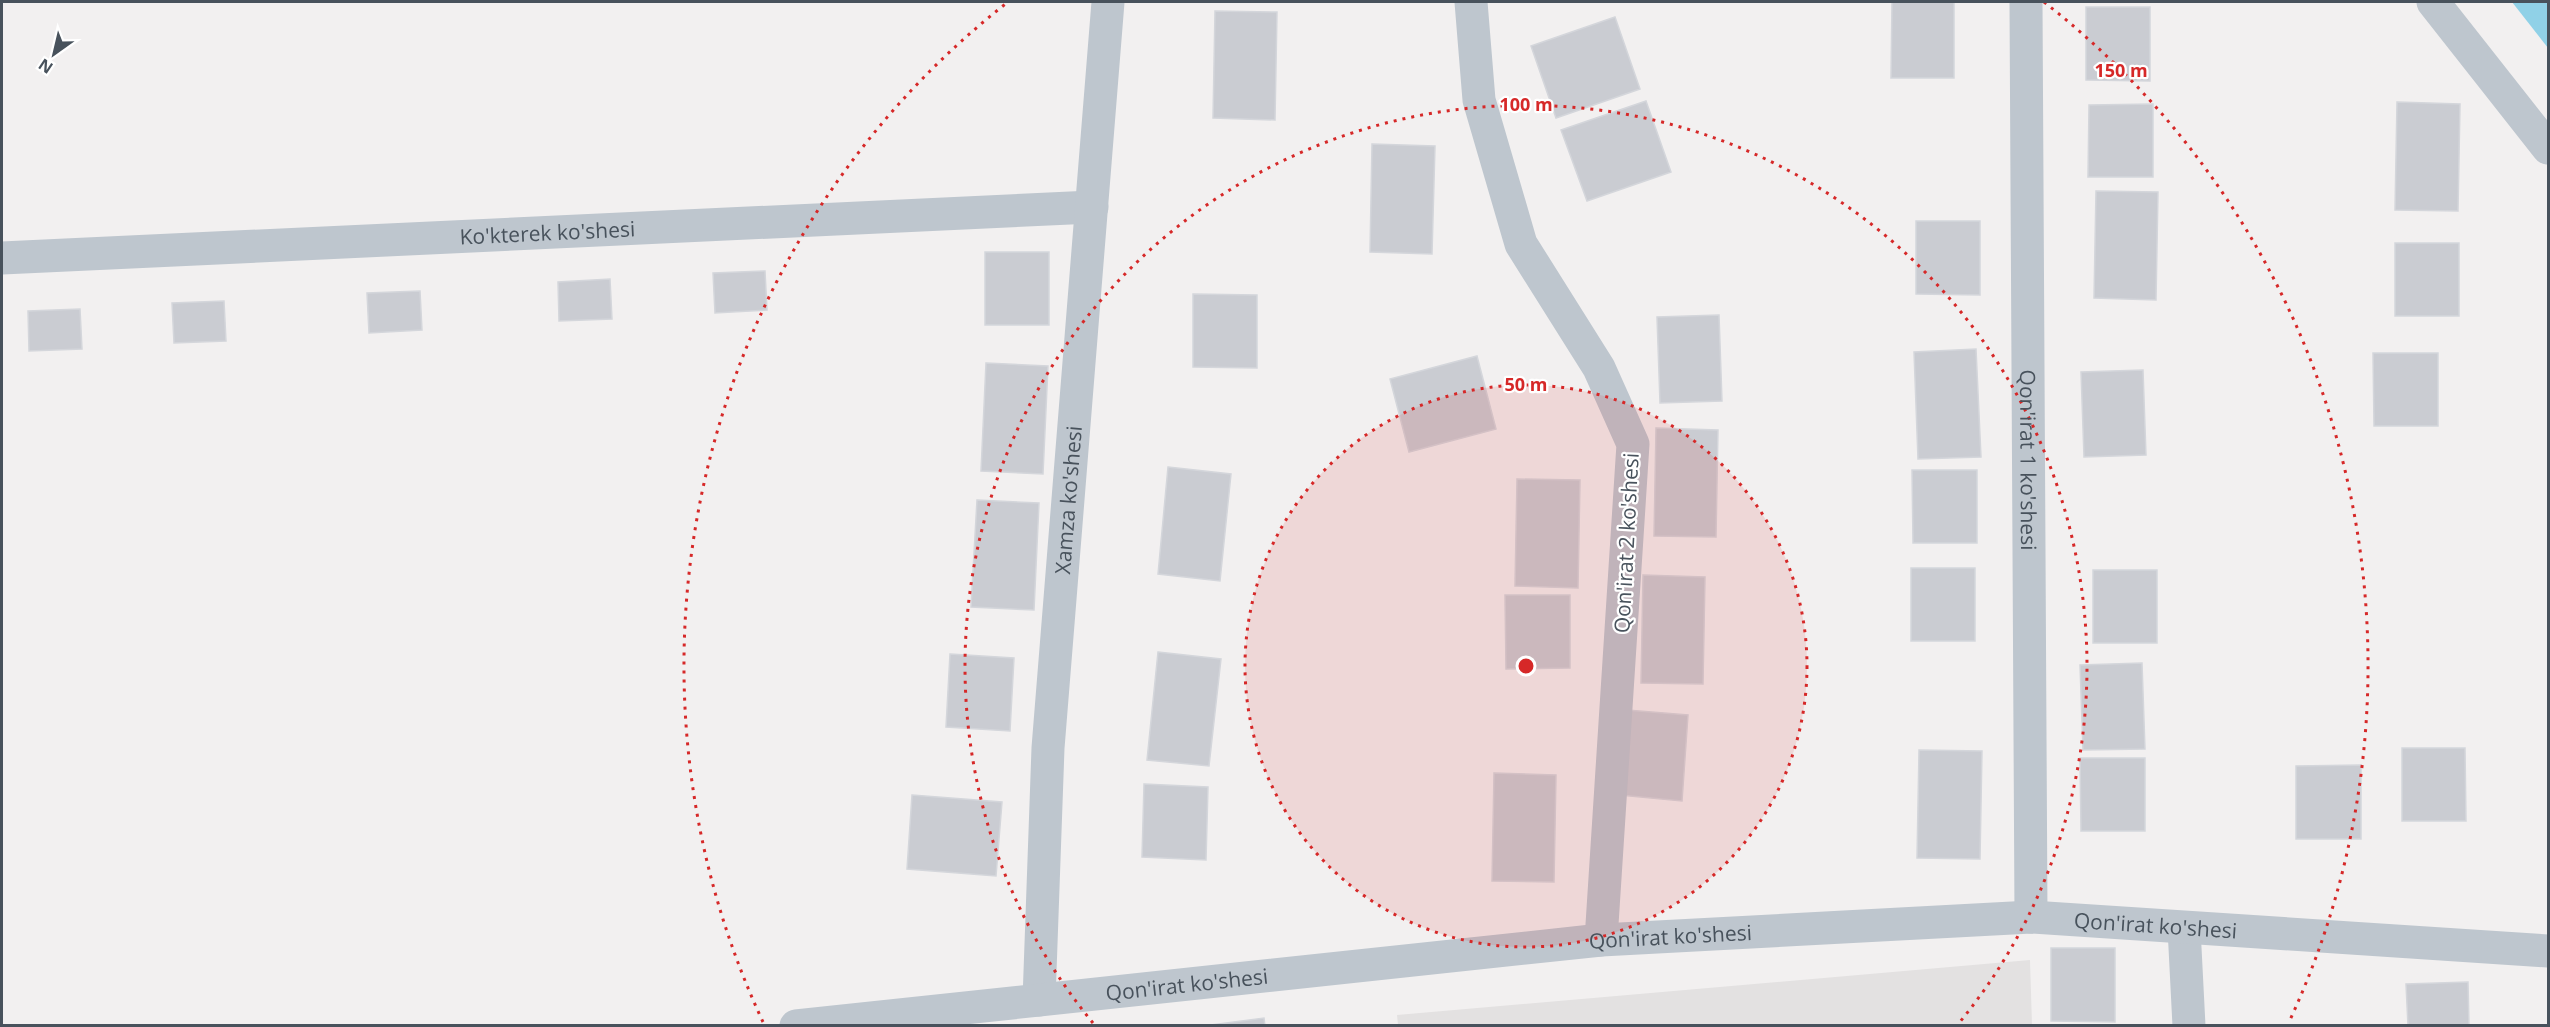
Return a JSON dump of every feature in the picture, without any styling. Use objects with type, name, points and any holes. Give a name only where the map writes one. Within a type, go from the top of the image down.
[{"type":"street","name":"Xamza ko'shesi","points":[[1039,1000],[1048,748],[1108,2]]},
{"type":"street","name":"Qon'irat 2 ko'shesi","points":[[1471,2],[1479,100],[1521,244],[1599,368],[1633,444],[1601,940]]},
{"type":"street","name":"Qon'irat 1 ko'shesi","points":[[2026,2],[2031,918]]},
{"type":"street","points":[[2433,2],[2548,148]]},
{"type":"street","name":"Ko'kterek ko'shesi","points":[[2,258],[1092,207]]},
{"type":"street","name":"Qon'irat ko'shesi","points":[[796,1026],[1601,940],[2031,918],[2548,951]]},
{"type":"street","points":[[2184,928],[2189,1026]]},
{"type":"shaded area","points":[[2030,960],[2032,1025],[1398,1025],[1397,1015]]},
{"type":"water","points":[[2512,2],[2548,2],[2548,48]]},
{"type":"building","points":[[1892,2],[1954,2],[1954,78],[1891,78]]},
{"type":"building","points":[[2086,7],[2150,7],[2150,81],[2086,80]]},
{"type":"building","points":[[1215,11],[1277,12],[1275,120],[1213,118]]},
{"type":"building","points":[[1615,17],[1640,89],[1556,118],[1531,46]]},
{"type":"building","points":[[1646,101],[1671,172],[1587,201],[1561,130]]},
{"type":"building","points":[[2397,102],[2460,104],[2458,211],[2395,210]]},
{"type":"building","points":[[2153,104],[2153,177],[2088,177],[2089,105]]},
{"type":"building","points":[[1372,144],[1435,146],[1432,254],[1370,252]]},
{"type":"building","points":[[2096,191],[2158,192],[2156,300],[2094,298]]},
{"type":"building","points":[[1916,221],[1980,221],[1980,295],[1916,294]]},
{"type":"building","points":[[2395,243],[2459,243],[2459,316],[2395,316]]},
{"type":"building","points":[[985,252],[1049,252],[1049,325],[985,325]]},
{"type":"building","points":[[765,271],[767,310],[715,313],[713,273]]},
{"type":"building","points":[[610,279],[612,319],[559,321],[558,282]]},
{"type":"building","points":[[420,291],[422,330],[369,333],[367,293]]},
{"type":"building","points":[[1193,294],[1257,295],[1257,368],[1193,367]]},
{"type":"building","points":[[224,301],[226,341],[174,343],[172,303]]},
{"type":"building","points":[[80,309],[82,349],[29,351],[28,311]]},
{"type":"building","points":[[1719,315],[1722,401],[1660,403],[1657,317]]},
{"type":"building","points":[[1976,349],[1981,457],[1918,459],[1914,352]]},
{"type":"building","points":[[2373,353],[2438,353],[2438,426],[2374,426]]},
{"type":"building","points":[[1477,356],[1496,429],[1409,452],[1390,379]]},
{"type":"building","points":[[986,363],[1048,366],[1043,474],[981,471]]},
{"type":"building","points":[[2143,370],[2146,455],[2084,457],[2081,372]]},
{"type":"building","points":[[1656,428],[1718,430],[1716,537],[1654,536]]},
{"type":"building","points":[[1168,467],[1231,474],[1220,581],[1158,574]]},
{"type":"building","points":[[1912,470],[1977,470],[1977,543],[1913,543]]},
{"type":"building","points":[[1517,479],[1580,480],[1578,588],[1515,586]]},
{"type":"building","points":[[977,500],[1039,503],[1034,610],[971,607]]},
{"type":"building","points":[[1911,568],[1975,568],[1975,641],[1911,641]]},
{"type":"building","points":[[2093,570],[2157,570],[2157,643],[2093,643]]},
{"type":"building","points":[[1643,575],[1705,577],[1703,684],[1641,683]]},
{"type":"building","points":[[1505,595],[1570,595],[1570,668],[1506,669]]},
{"type":"building","points":[[1158,652],[1221,659],[1209,766],[1147,760]]},
{"type":"building","points":[[950,654],[1014,658],[1010,731],[946,727]]},
{"type":"building","points":[[2142,663],[2145,749],[2083,750],[2080,665]]},
{"type":"building","points":[[1627,710],[1688,715],[1682,801],[1620,795]]},
{"type":"building","points":[[2402,748],[2465,748],[2466,821],[2402,821]]},
{"type":"building","points":[[1919,750],[1982,751],[1980,859],[1917,858]]},
{"type":"building","points":[[2080,758],[2145,758],[2145,831],[2081,831]]},
{"type":"building","points":[[2361,765],[2361,839],[2296,839],[2296,766]]},
{"type":"building","points":[[1494,773],[1556,775],[1554,882],[1492,881]]},
{"type":"building","points":[[1144,784],[1208,787],[1206,860],[1142,857]]},
{"type":"building","points":[[912,795],[1002,802],[996,876],[907,869]]},
{"type":"building","points":[[2051,948],[2115,948],[2115,1022],[2051,1021]]},
{"type":"building","points":[[2468,982],[2469,1026],[2408,1026],[2406,984]]},
{"type":"building","points":[[1264,1018],[1265,1026],[1203,1026]]}]
